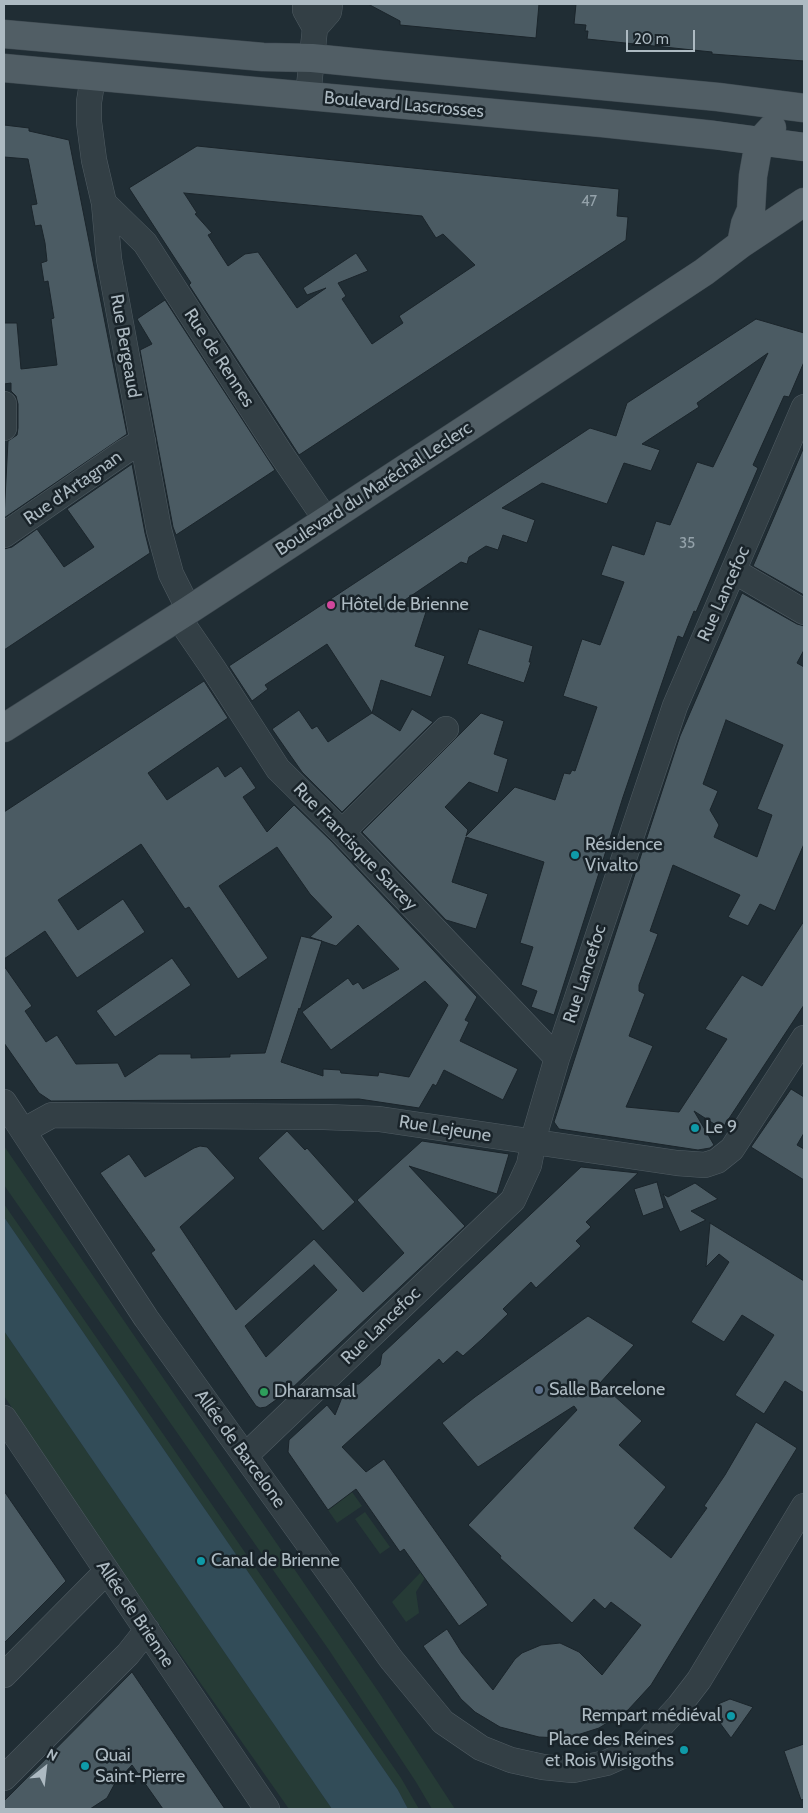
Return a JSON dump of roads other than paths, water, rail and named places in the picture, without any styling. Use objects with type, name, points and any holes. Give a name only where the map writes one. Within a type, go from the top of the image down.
[{"type":"main road","points":[[4,34],[263,57],[312,58],[661,91],[798,107]]},
{"type":"main road","name":"Boulevard Lascrosses","points":[[4,68],[602,123],[714,135],[804,148]]},
{"type":"main road","points":[[741,244],[745,224],[751,210],[752,176],[759,142],[798,107]]},
{"type":"main road","name":"Boulevard du Maréchal Leclerc","points":[[4,728],[184,613],[704,272],[741,244],[804,202]]},
{"type":"street","points":[[305,4],[305,10],[315,28],[308,96]]},
{"type":"street","points":[[315,28],[329,12],[330,4]]},
{"type":"street","name":"Rue Bergeaud","points":[[93,77],[88,102],[89,122],[94,160],[104,203],[109,258],[159,530],[184,613]]},
{"type":"street","name":"Rue de Rennes","points":[[104,203],[145,243],[279,451],[326,520]]},
{"type":"street","name":"Rue Lancefoc","points":[[245,1456],[513,1200],[529,1165],[536,1130],[557,1058],[675,706],[804,407]]},
{"type":"street","name":"Rue d'Artagnan","points":[[4,536],[124,452],[143,441]]},
{"type":"street","points":[[734,571],[804,612]]},
{"type":"street","name":"Rue Francisque Sarcey","points":[[184,613],[213,668],[278,770],[342,832],[557,1058]]},
{"type":"street","points":[[342,832],[446,729]]},
{"type":"street","name":"Rue Lejeune","points":[[23,1130],[52,1115],[379,1119],[533,1143],[677,1163],[705,1165],[717,1161],[732,1149],[804,1038]]},
{"type":"street","name":"Allée de Barcelone","points":[[4,1102],[146,1318],[391,1659],[443,1722],[481,1748],[511,1760],[543,1767],[573,1770],[606,1763],[633,1751],[645,1743],[679,1706],[699,1680],[804,1506]]},
{"type":"street","name":"Allée de Brienne","points":[[4,1418],[267,1809]]},
{"type":"street","points":[[4,1676],[107,1571]]},
{"type":"street","points":[[4,1778],[128,1654],[147,1630]]},
{"type":"water","name":"Canal de Brienne","points":[[4,1217],[398,1790],[408,1809],[332,1809],[4,1331]]},
{"type":"place","name":"Hôtel de Brienne","points":[[331,605]]},
{"type":"place","name":"Résidence Vivalto","points":[[575,855]]},
{"type":"place","name":"Le 9","points":[[695,1128]]},
{"type":"place","name":"Salle Barcelone","points":[[539,1390]]},
{"type":"place","name":"Dharamsal","points":[[264,1392]]},
{"type":"place","name":"Canal de Brienne","points":[[201,1561]]},
{"type":"place","name":"Rempart médiéval","points":[[731,1716]]},
{"type":"place","name":"Place des Reines et Rois Wisigoths","points":[[684,1750]]},
{"type":"place","name":"Quai Saint-Pierre","points":[[85,1766]]}]
